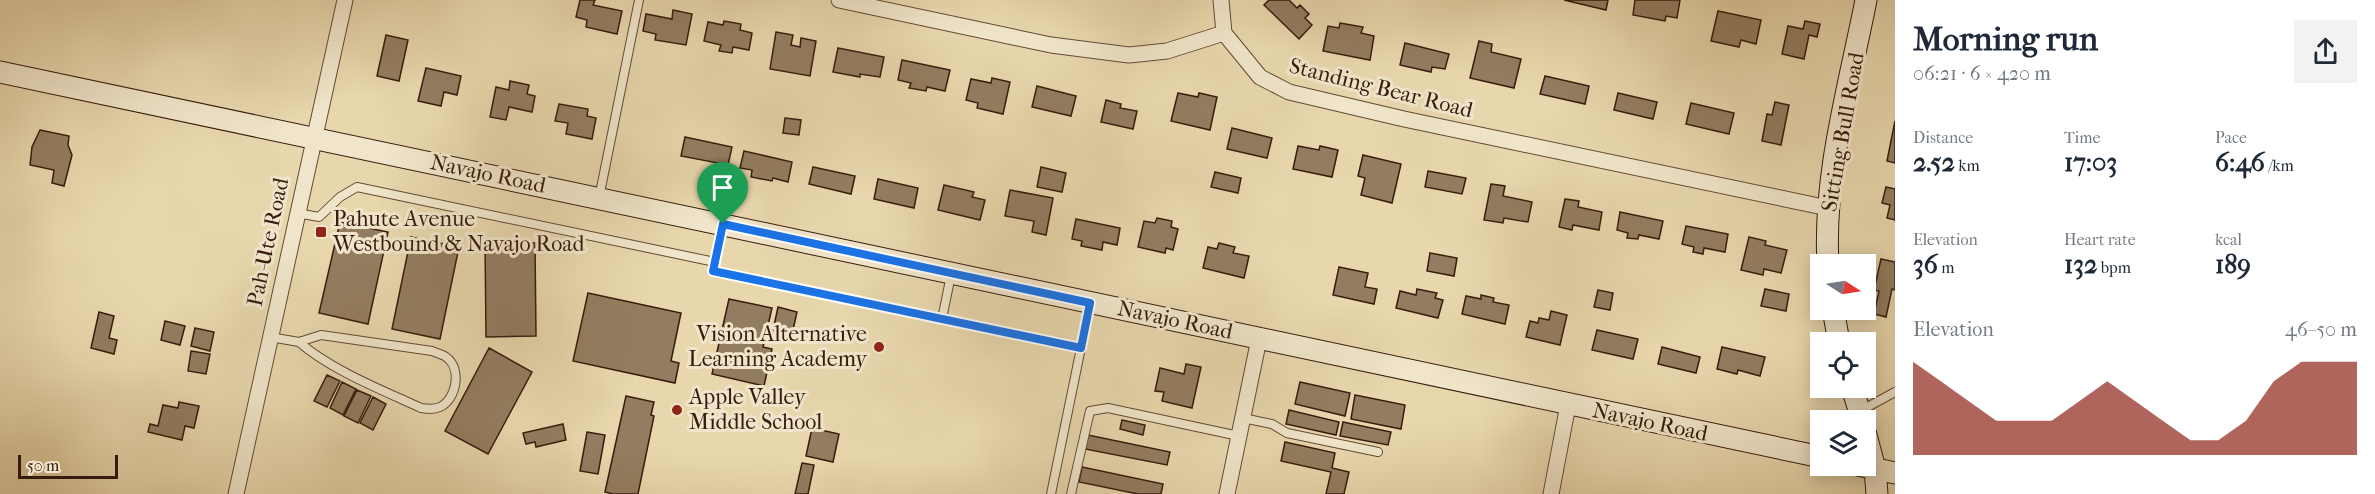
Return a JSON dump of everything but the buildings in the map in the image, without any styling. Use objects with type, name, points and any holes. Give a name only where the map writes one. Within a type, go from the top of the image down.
[{"type":"main road","name":"Sitting Bull Road","points":[[1828,254],[1828,208],[1836,153],[1866,0]]},
{"type":"main road","name":"Navajo Road","points":[[0,72],[1810,455]]},
{"type":"main road","points":[[1876,469],[1877,494]]},
{"type":"street","name":"Pah-Ute Road","points":[[236,494],[345,0]]},
{"type":"street","points":[[839,0],[1051,45],[1129,56],[1167,51],[1224,33],[1221,0]]},
{"type":"street","name":"Standing Bear Road","points":[[1224,33],[1260,77],[1289,93],[1828,208]]},
{"type":"street","points":[[1227,494],[1259,339]]},
{"type":"street","points":[[1551,494],[1568,405]]},
{"type":"lane","points":[[599,198],[639,0]]},
{"type":"lane","points":[[297,212],[319,217],[340,197],[357,187],[715,262]]},
{"type":"lane","points":[[723,224],[713,271],[1081,348]]},
{"type":"lane","points":[[942,319],[951,273]]},
{"type":"lane","points":[[1051,494],[1090,303]]},
{"type":"lane","points":[[270,337],[299,342],[321,335],[432,351],[446,356],[453,366],[456,383],[452,396],[442,406],[431,409],[421,408],[337,366],[299,342]]},
{"type":"lane","points":[[1870,410],[1895,392]]},
{"type":"lane","points":[[1071,494],[1090,411],[1108,408],[1239,436]]},
{"type":"lane","points":[[1243,418],[1272,424],[1287,433],[1378,452]]},
{"type":"place","name":"Pahute Avenue Westbound & Navajo Road","points":[[321,232]]},
{"type":"place","name":"Vision Alternative Learning Academy","points":[[879,347]]},
{"type":"place","name":"Apple Valley Middle School","points":[[677,410]]},
{"type":"route","points":[[723,224],[1090,303],[1081,348],[713,271],[723,224]]}]
